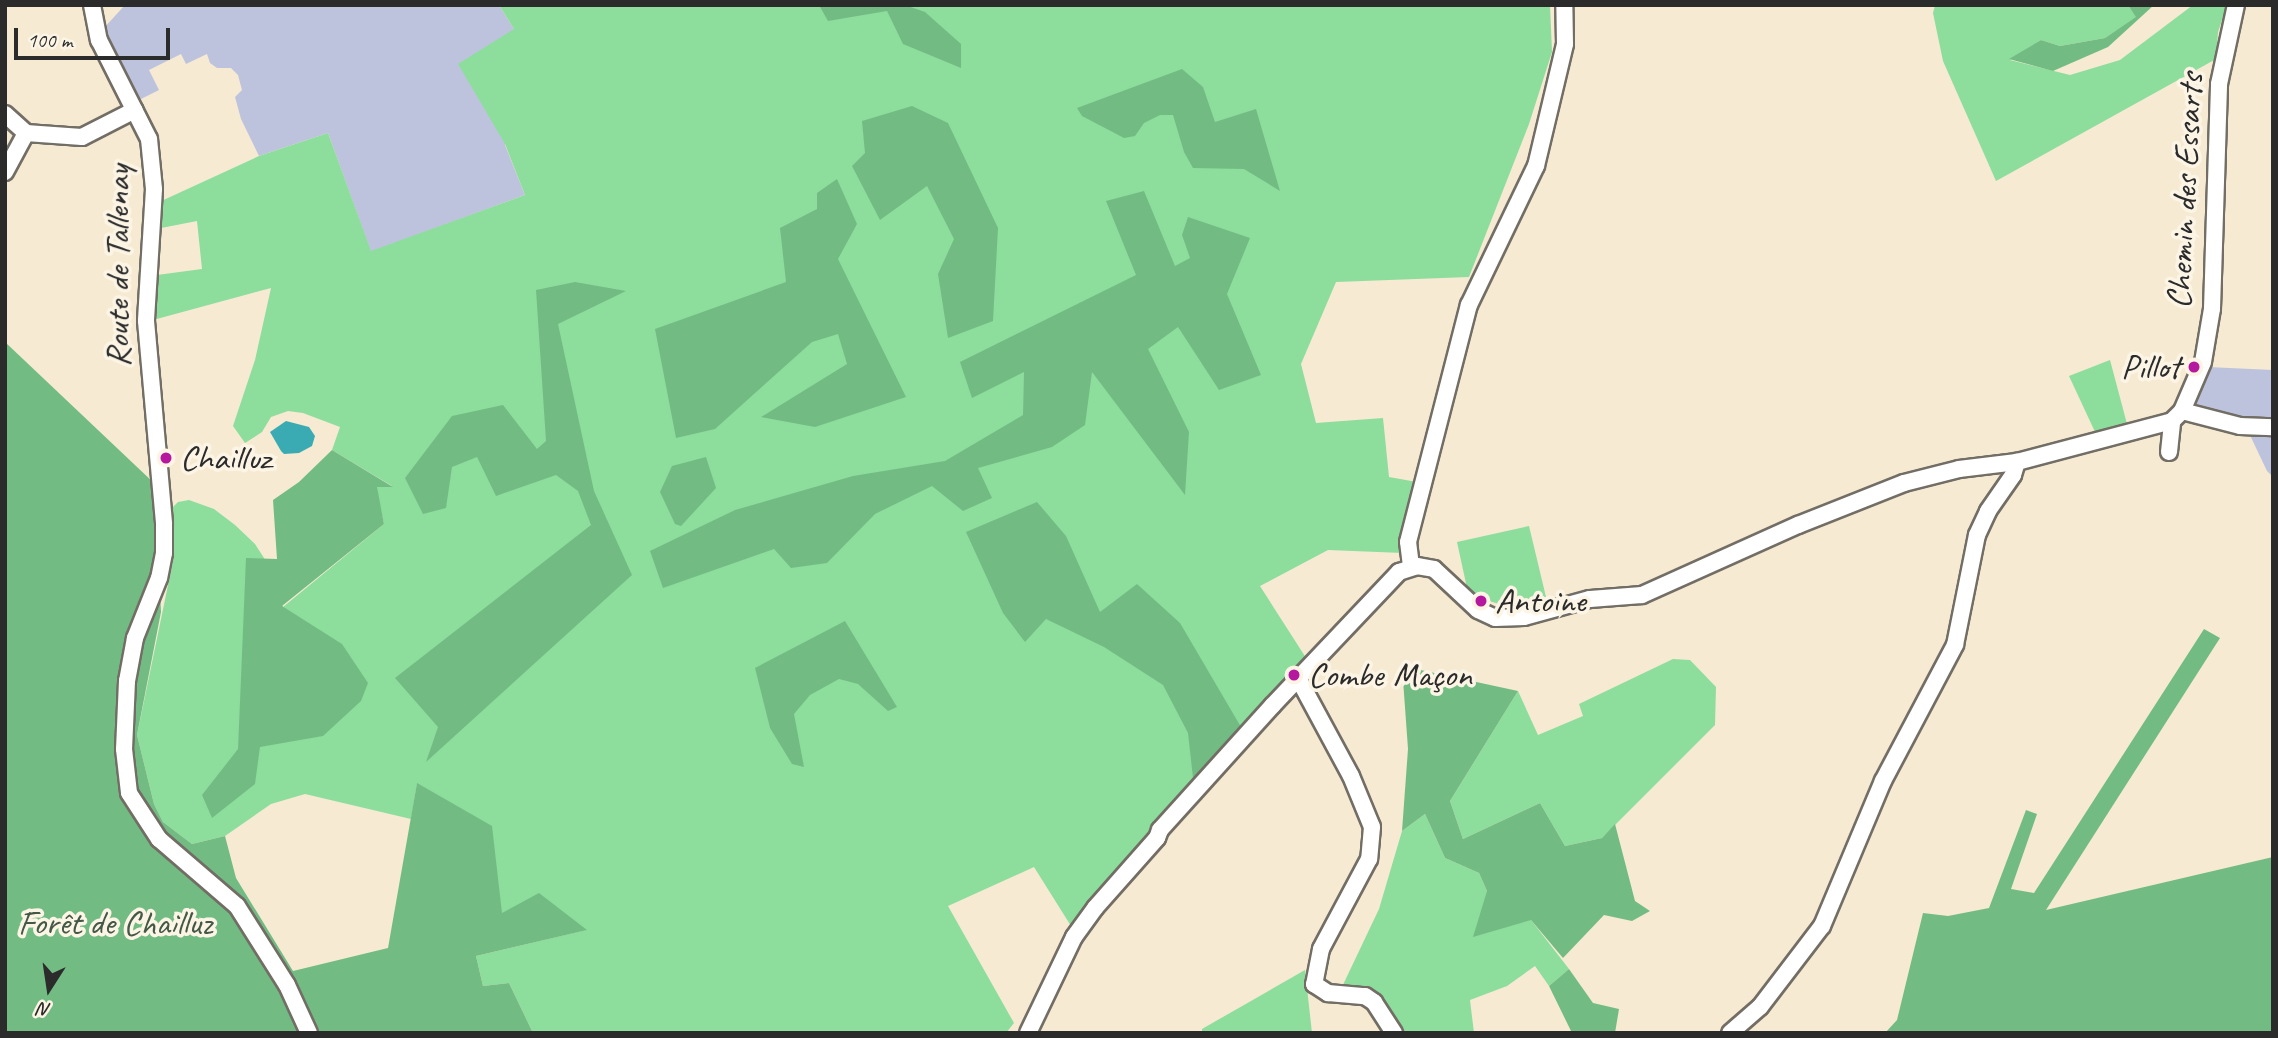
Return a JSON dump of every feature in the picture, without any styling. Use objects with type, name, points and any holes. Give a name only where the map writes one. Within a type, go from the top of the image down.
[{"type":"street","name":"Route de Tallenay","points":[[92,5],[99,40],[149,139],[154,189],[146,321],[162,498],[164,553],[159,578],[135,638],[127,681],[124,749],[129,793],[159,839],[237,906],[287,985],[309,1033]]},
{"type":"street","points":[[1410,566],[1408,542],[1469,305],[1536,166],[1565,44],[1564,5]]},
{"type":"street","name":"Chemin des Essarts","points":[[2169,452],[2177,416],[2203,362],[2212,309],[2220,84],[2236,5]]},
{"type":"street","points":[[5,114],[26,133],[82,137],[135,110]]},
{"type":"street","points":[[5,172],[26,133]]},
{"type":"street","points":[[1028,1033],[1069,948],[1095,908],[1157,838],[1160,830],[1298,678],[1399,572],[1410,566],[1434,569],[1485,615],[1524,617],[1590,599],[1642,595],[1798,525],[1903,483],[1959,469],[2017,462],[2177,416],[2240,426],[2273,427]]},
{"type":"street","points":[[1730,1033],[1760,1007],[1808,946],[1836,897],[1883,781],[1955,645],[1977,534],[1988,511],[2013,475],[2017,462]]},
{"type":"street","points":[[1298,678],[1351,776],[1372,827],[1369,859],[1321,949],[1314,984],[1328,993],[1365,996],[1374,1002],[1394,1033]]},
{"type":"shaded area","points":[[125,5],[499,5],[514,29],[505,145],[525,195],[371,252],[328,133],[259,156],[241,119],[235,97],[242,90],[238,75],[231,68],[217,68],[210,63],[207,54],[186,64],[181,54],[149,70],[159,90],[135,102],[103,29]]},
{"type":"shaded area","points":[[2208,367],[2273,370],[2273,424],[2253,423],[2190,409]]},
{"type":"shaded area","points":[[2247,429],[2273,430],[2273,477],[2267,471]]},
{"type":"green space","points":[[499,5],[1550,5],[1552,52],[1529,124],[1469,277],[1336,282],[1301,364],[1316,423],[1383,418],[1389,477],[1417,482],[1403,553],[1328,550],[1260,586],[1308,661],[1193,778],[1071,926],[1034,867],[948,906],[1014,1023],[1006,1033],[533,1033],[509,983],[483,986],[476,956],[586,930],[502,913],[417,784],[411,819],[305,794],[271,804],[225,836],[192,844],[163,822],[154,804],[137,735],[173,561],[169,511],[178,502],[189,500],[214,509],[235,525],[255,544],[264,558],[283,607],[384,524],[376,487],[392,486],[332,450],[340,427],[303,413],[288,411],[271,417],[262,432],[245,443],[233,426],[255,360],[271,288],[153,320],[157,275],[202,269],[197,221],[156,229],[157,203],[259,156],[328,133],[371,251],[525,195],[505,144],[458,64],[514,29]]},
{"type":"green space","points":[[819,5],[905,5],[925,12],[961,44],[961,68],[903,44],[887,11],[828,21]]},
{"type":"green space","points":[[1935,5],[2128,5],[2137,17],[2105,38],[2060,46],[2041,40],[2010,60],[2070,75],[2120,60],[2193,5],[2227,5],[2218,32],[2216,59],[1996,181],[1943,61],[1933,13]]},
{"type":"green space","points":[[2128,5],[2154,5],[2108,47],[2053,71],[2009,59],[2041,40],[2060,46],[2105,38],[2136,17]]},
{"type":"green space","points":[[1182,69],[1203,87],[1215,122],[1256,109],[1280,191],[1244,169],[1193,168],[1184,152],[1173,115],[1160,115],[1144,123],[1135,136],[1124,138],[1082,116],[1077,108]]},
{"type":"green space","points":[[912,106],[948,123],[998,228],[993,321],[948,338],[938,274],[954,239],[927,186],[880,220],[852,166],[865,153],[862,121]]},
{"type":"green space","points":[[837,179],[857,224],[838,259],[906,397],[815,427],[761,417],[847,364],[838,334],[812,342],[715,429],[676,438],[655,329],[786,282],[780,228],[817,209],[817,193]]},
{"type":"green space","points":[[1144,191],[1175,266],[1190,258],[1182,235],[1188,217],[1250,238],[1227,294],[1261,375],[1219,390],[1178,327],[1148,349],[1189,432],[1185,495],[1092,372],[1085,425],[1052,447],[978,468],[992,498],[963,511],[932,486],[875,514],[827,563],[791,568],[774,549],[663,588],[650,551],[735,510],[853,476],[945,461],[1023,415],[1024,372],[972,398],[960,362],[1136,275],[1106,201]]},
{"type":"green space","points":[[575,282],[626,291],[558,324],[594,491],[632,575],[426,762],[438,727],[395,678],[591,525],[578,491],[556,475],[496,496],[477,457],[452,467],[446,508],[423,514],[405,478],[452,416],[503,405],[537,449],[546,441],[536,290]]},
{"type":"green space","name":"Forêt de Chailluz","points":[[5,342],[155,484],[161,612],[137,735],[154,804],[163,822],[192,844],[225,836],[236,878],[293,971],[388,948],[417,783],[492,826],[502,913],[539,893],[587,930],[476,956],[483,986],[509,983],[533,1033],[5,1033]]},
{"type":"green space","points":[[2110,360],[2127,424],[2096,434],[2069,376]]},
{"type":"green space","points":[[332,450],[393,487],[377,487],[384,524],[282,606],[342,644],[368,683],[361,701],[323,736],[260,747],[255,784],[212,818],[202,795],[238,749],[246,558],[277,559],[273,500],[299,482]]},
{"type":"green space","points":[[706,457],[716,488],[681,526],[675,524],[660,492],[672,466]]},
{"type":"green space","points":[[1037,502],[1066,536],[1100,612],[1137,584],[1180,623],[1241,727],[1193,778],[1188,733],[1163,685],[1104,647],[1046,619],[1025,642],[1003,613],[966,532]]},
{"type":"green space","points":[[1529,526],[1546,597],[1506,606],[1479,598],[1467,588],[1457,542]]},
{"type":"green space","points":[[845,621],[897,707],[888,711],[858,684],[839,679],[810,695],[794,714],[804,767],[792,764],[770,728],[755,668]]},
{"type":"green space","points":[[2204,629],[2220,638],[2046,910],[2273,857],[2273,1033],[1885,1033],[1897,1020],[1923,913],[1948,916],[1989,908],[2026,810],[2037,814],[2011,889],[2034,893]]},
{"type":"green space","points":[[1673,659],[1690,660],[1716,687],[1715,725],[1602,838],[1565,846],[1540,803],[1463,839],[1450,801],[1518,691],[1538,735],[1583,716],[1579,704]]},
{"type":"green space","points":[[1402,666],[1518,691],[1450,801],[1463,839],[1540,803],[1565,846],[1602,838],[1615,824],[1635,901],[1650,911],[1632,921],[1604,915],[1563,958],[1531,920],[1473,937],[1487,891],[1479,873],[1445,858],[1425,814],[1402,831],[1408,749]]},
{"type":"green space","points":[[1425,814],[1445,858],[1479,873],[1487,891],[1531,920],[1569,969],[1549,986],[1535,966],[1507,986],[1470,1000],[1474,1033],[1400,1033],[1375,995],[1341,989],[1379,909],[1402,831]]},
{"type":"green space","points":[[1569,969],[1593,1003],[1619,1009],[1615,1033],[1572,1033],[1549,986]]},
{"type":"green space","points":[[1305,970],[1312,1033],[1202,1033],[1202,1029]]},
{"type":"water","points":[[286,421],[309,427],[315,436],[312,446],[299,453],[284,454],[270,432]]},
{"type":"place","name":"Pillot","points":[[2194,367]]},
{"type":"place","name":"Chailluz","points":[[166,458]]},
{"type":"place","name":"Antoine","points":[[1481,601]]},
{"type":"place","name":"Combe Maçon","points":[[1294,675]]}]
